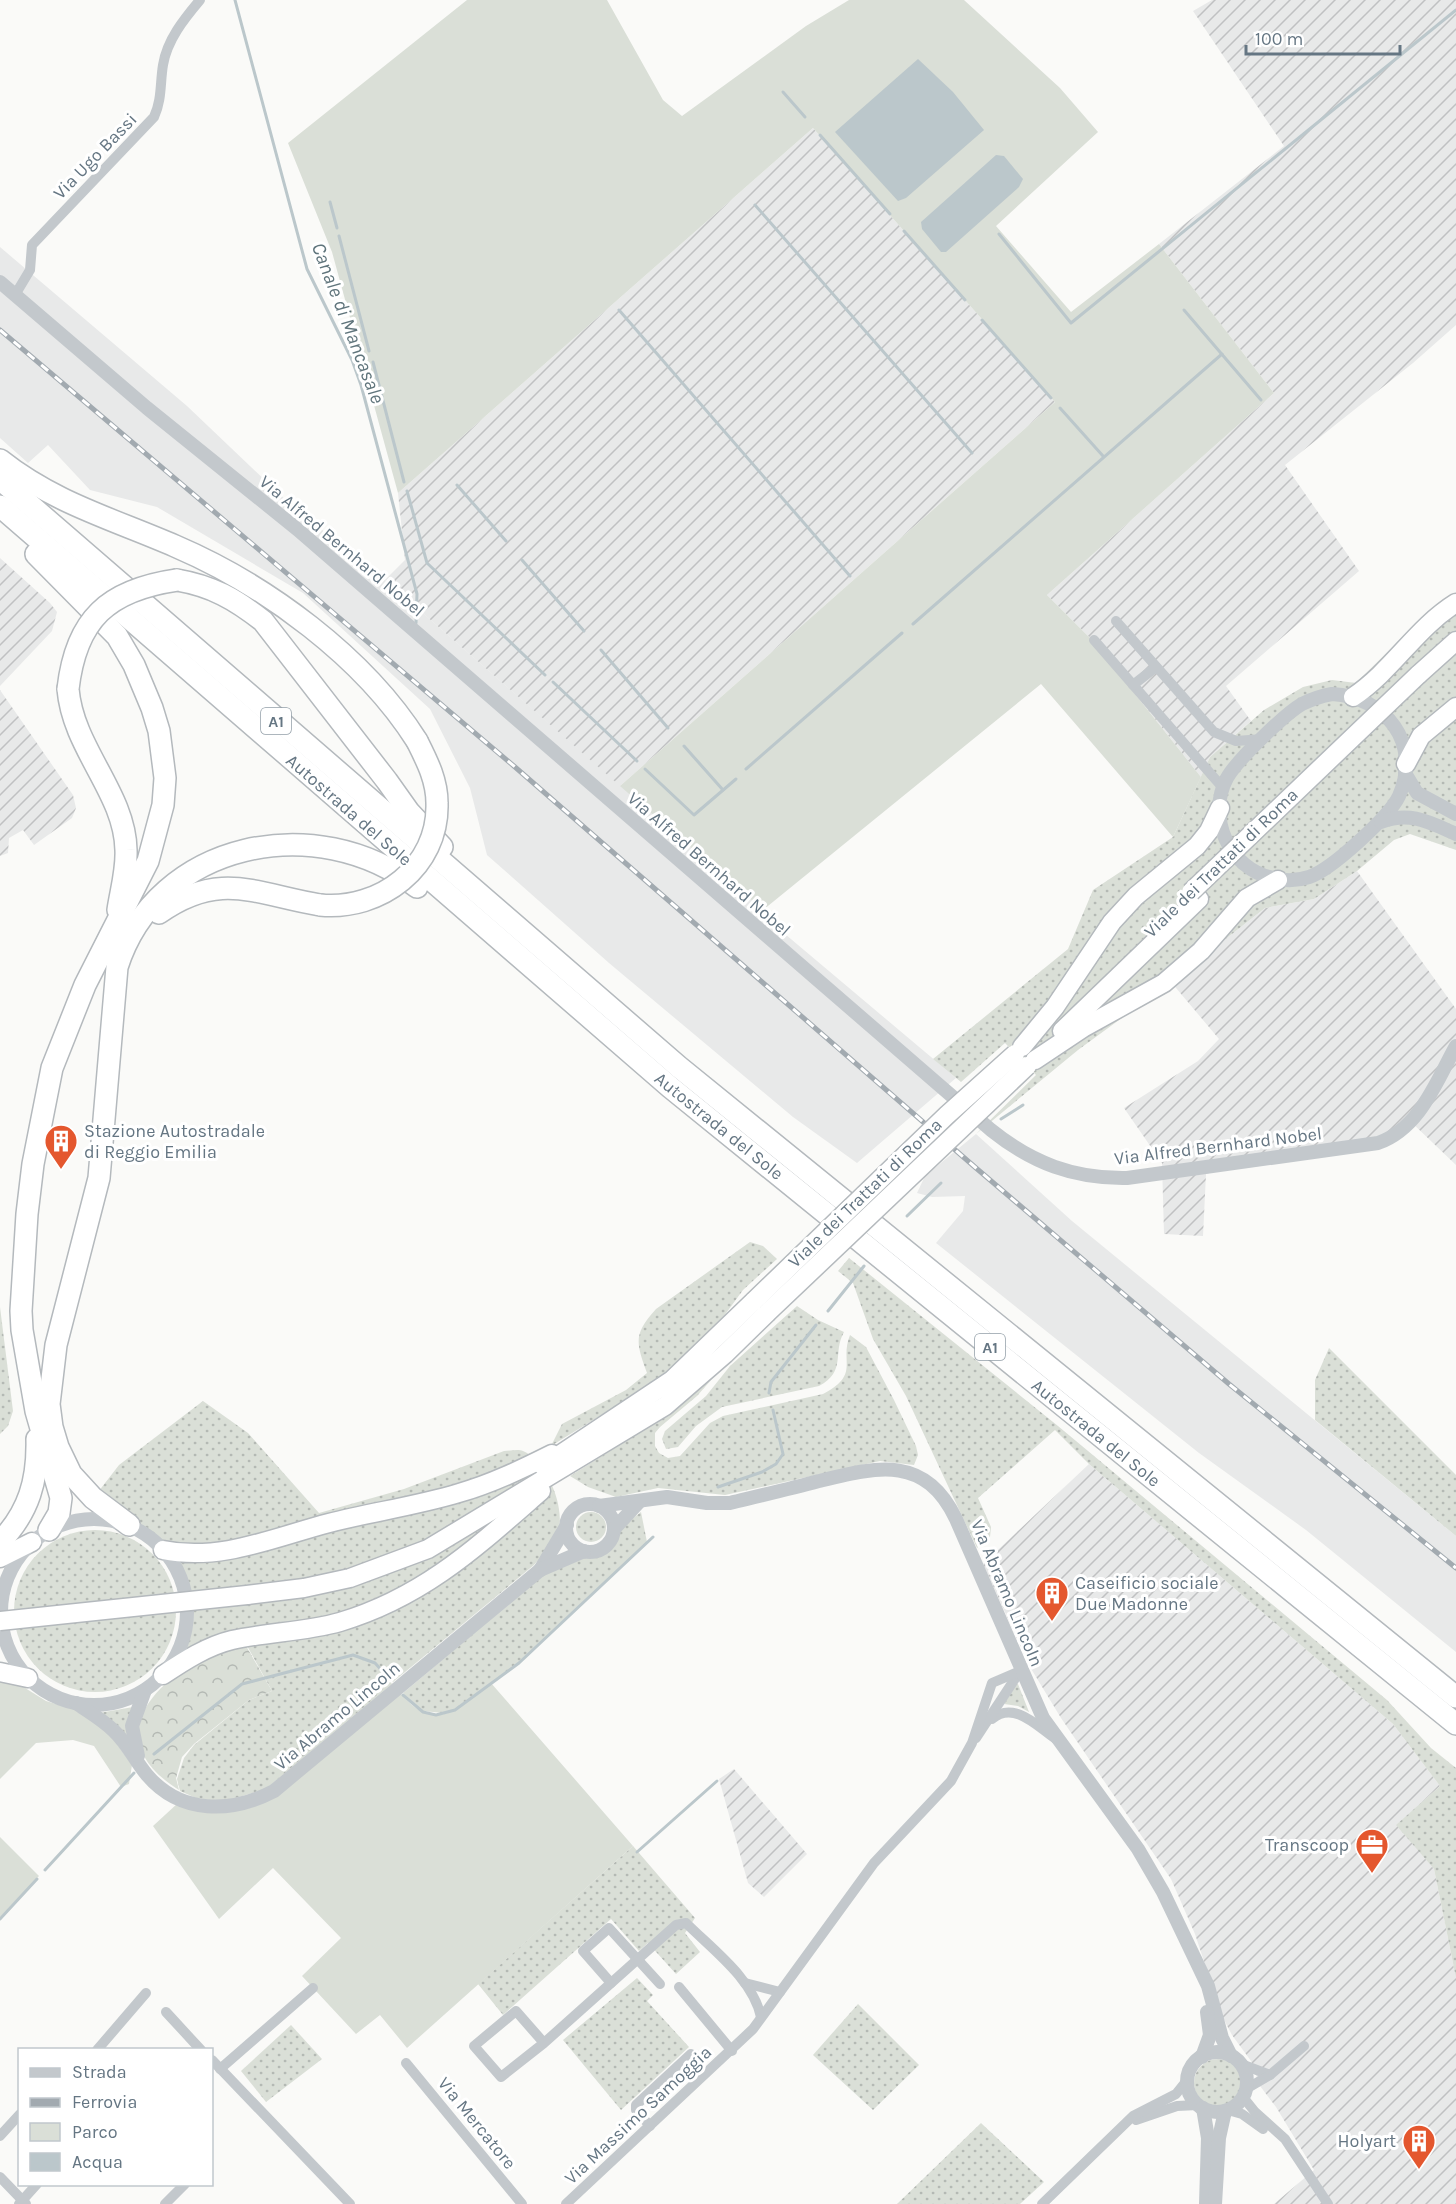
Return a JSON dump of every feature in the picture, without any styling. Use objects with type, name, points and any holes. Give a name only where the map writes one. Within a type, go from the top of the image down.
[{"type":"highway","points":[[0,460],[65,502],[176,546],[239,578],[272,599],[304,623],[359,672],[382,696],[417,741],[432,773],[438,803],[434,829],[425,851],[411,873],[389,891],[353,905],[320,905],[240,888],[218,887],[195,892],[151,919],[117,968]]},
{"type":"highway","name":"Autostrada del Sole","points":[[0,479],[554,961],[816,1179],[1456,1697]]},
{"type":"highway","name":"Autostrada del Sole","points":[[0,506],[670,1087],[1456,1724]]},
{"type":"highway","points":[[0,517],[117,636],[134,665],[159,731],[165,778],[157,833],[137,887],[116,921],[85,985],[52,1068],[33,1164],[27,1215],[21,1311],[36,1411],[37,1459],[34,1485],[19,1519],[0,1542]]},
{"type":"highway","points":[[116,921],[125,860],[123,830],[108,791],[72,720],[68,689],[74,652],[93,619],[119,596],[146,585],[177,580],[213,588],[237,600],[262,621],[366,753],[409,812],[554,961]]},
{"type":"highway","points":[[1353,697],[1376,682],[1437,615],[1456,603]]},
{"type":"highway","name":"Viale dei Trattati di Roma","points":[[0,1621],[246,1590],[347,1568],[395,1551],[441,1529],[646,1399],[760,1307],[1195,895],[1421,678],[1456,641]]},
{"type":"highway","name":"Viale dei Trattati di Roma","points":[[1421,678],[1456,652]]},
{"type":"highway","points":[[1406,768],[1421,736],[1456,707]]},
{"type":"highway","points":[[1025,1057],[1112,922],[1136,896],[1197,846],[1209,831],[1220,808]]},
{"type":"highway","points":[[129,1525],[93,1497],[71,1474],[57,1447],[50,1404],[56,1345],[99,1178],[117,968],[132,929],[179,882],[222,857],[279,844],[315,845],[339,849],[391,870],[458,921],[527,965]]},
{"type":"highway","points":[[1025,1057],[1164,983],[1201,951],[1247,898],[1278,879]]},
{"type":"highway","name":"Viale dei Trattati di Roma","points":[[0,1610],[323,1585],[371,1572],[409,1557],[450,1537],[665,1406],[725,1354],[760,1307]]},
{"type":"highway","points":[[0,1558],[40,1536],[59,1513],[61,1498],[36,1411]]},
{"type":"highway","points":[[164,1550],[187,1555],[218,1553],[355,1516],[439,1499],[483,1485],[575,1443]]},
{"type":"highway","points":[[163,1675],[191,1658],[230,1640],[339,1622],[381,1607],[418,1589],[468,1556],[547,1485],[594,1450]]},
{"type":"highway","points":[[0,1672],[28,1678]]},
{"type":"street","name":"Via Ugo Bassi","points":[[15,296],[30,270],[32,244],[154,117],[161,96],[163,64],[171,40],[200,0]]},
{"type":"street","name":"Via Alfred Bernhard Nobel","points":[[0,282],[147,408],[297,529],[973,1114],[1005,1141],[1037,1161],[1055,1169],[1091,1177],[1127,1178],[1378,1143],[1392,1138],[1412,1122],[1456,1046]]},
{"type":"street","points":[[1116,621],[1214,732],[1236,741],[1263,739]]},
{"type":"street","points":[[1094,640],[1223,788]]},
{"type":"street","points":[[1134,685],[1156,667]]},
{"type":"street","points":[[1406,768],[1395,803],[1326,870],[1302,879],[1278,879],[1255,873],[1235,855],[1223,837],[1220,808],[1223,788],[1233,769],[1297,708],[1315,698],[1332,694],[1353,697],[1375,706],[1392,723],[1401,739],[1406,768],[1417,793],[1456,814]]},
{"type":"street","points":[[1376,823],[1396,816],[1414,817],[1456,834]]},
{"type":"street","name":"Via Abramo Lincoln","points":[[540,1570],[567,1525],[571,1514],[581,1506],[639,1502],[667,1497],[707,1503],[729,1503],[877,1468],[908,1472],[931,1484],[947,1500],[1018,1665],[1056,1739],[1138,1849],[1183,1933],[1208,1986],[1223,2043],[1236,2060]]},
{"type":"street","name":"Via Abramo Lincoln","points":[[76,1703],[115,1732],[147,1775],[168,1793],[194,1805],[230,1807],[259,1799],[274,1791],[318,1756],[540,1570],[584,1551],[604,1547],[613,1536],[614,1529],[639,1502]]},
{"type":"street","points":[[599,1506],[610,1515],[614,1529]]},
{"type":"street","points":[[88,1518],[129,1525],[148,1535],[164,1550],[179,1574],[187,1612],[183,1641],[163,1675],[145,1690],[112,1703],[76,1703],[55,1697],[28,1678],[7,1646],[0,1609],[9,1572],[19,1556],[40,1536],[68,1522],[88,1518]]},
{"type":"street","points":[[567,1525],[570,1542],[584,1551]]},
{"type":"street","name":"Via Massimo Samoggia","points":[[972,1743],[988,1688],[998,1678],[1018,1665]]},
{"type":"street","name":"Via Massimo Samoggia","points":[[566,2204],[732,2051],[762,2017],[874,1863],[951,1781],[972,1743],[986,1725],[1018,1665]]},
{"type":"street","points":[[140,1764],[132,1726],[145,1690]]},
{"type":"street","name":"Via Massimo Samoggia","points":[[986,1725],[999,1714],[1011,1712],[1020,1714],[1056,1739]]},
{"type":"street","points":[[544,2043],[516,2011],[474,2046],[501,2077],[544,2043],[676,1925],[686,1923],[745,1983],[758,2002],[762,2017]]},
{"type":"street","points":[[611,1983],[583,1951],[609,1928],[660,1984]]},
{"type":"street","name":"Via Abramo Lincoln","points":[[1201,1975],[1210,2035],[1202,2057]]},
{"type":"street","points":[[745,1983],[780,1992]]},
{"type":"street","name":"Via Massimo Samoggia","points":[[679,1987],[732,2051]]},
{"type":"street","points":[[220,2068],[313,1988]]},
{"type":"street","points":[[98,2048],[146,1993]]},
{"type":"street","points":[[166,2012],[200,2048]]},
{"type":"street","points":[[1128,2123],[1177,2106],[1201,2107],[1215,2112],[1226,2110],[1304,2046]]},
{"type":"street","points":[[1042,2204],[1143,2110],[1176,2094],[1188,2079],[1195,2063],[1202,2057],[1219,2053],[1270,2075]]},
{"type":"street","points":[[650,2126],[636,2110],[636,2105],[692,2054]]},
{"type":"street","points":[[1236,2060],[1247,2080],[1245,2093],[1255,2112],[1285,2139],[1328,2204]]},
{"type":"street","points":[[213,2061],[350,2204]]},
{"type":"street","name":"Via Mercatore","points":[[406,2063],[522,2204]]},
{"type":"street","points":[[1188,2079],[1189,2090],[1201,2107],[1208,2138],[1206,2204]]},
{"type":"street","points":[[1226,2110],[1255,2122],[1293,2151]]},
{"type":"street","points":[[1215,2204],[1219,2138],[1226,2110]]},
{"type":"street","points":[[0,2136],[18,2116]]},
{"type":"street","points":[[0,2177],[22,2203],[35,2186]]},
{"type":"street","points":[[165,2204],[182,2186]]},
{"type":"street","points":[[174,2195],[183,2204]]},
{"type":"shaded area","points":[[1212,0],[1456,0],[1456,325],[1413,363],[1285,465],[1359,571],[1226,686],[1251,721],[1210,757],[1201,777],[1092,640],[1047,595],[1274,393],[1159,244],[1284,146],[1193,11]]},
{"type":"shaded area","points":[[813,128],[1055,402],[620,786],[385,580],[405,560],[398,493]]},
{"type":"shaded area","points":[[0,247],[187,406],[291,505],[385,580],[763,910],[779,929],[956,1078],[857,1163],[793,1117],[609,963],[487,855],[470,788],[430,709],[303,593],[157,507],[90,490],[48,445],[28,463],[0,438]]},
{"type":"shaded area","points":[[0,558],[57,612],[52,631],[0,686]]},
{"type":"shaded area","points":[[0,690],[73,795],[76,808],[72,818],[34,845],[23,830],[9,838],[8,853],[0,856]]},
{"type":"shaded area","points":[[1357,871],[1456,1009],[1456,1165],[1409,1120],[1380,1136],[1341,1148],[1247,1161],[1206,1174],[1203,1236],[1164,1234],[1162,1163],[1124,1108],[1198,1061],[1219,1039],[1171,982],[1265,908],[1314,899]]},
{"type":"shaded area","points":[[976,1134],[1072,1221],[1456,1536],[1456,1652],[1306,1530],[1199,1453],[936,1243],[963,1211],[965,1196],[932,1197],[917,1193],[925,1176]]},
{"type":"shaded area","points":[[1089,1464],[1393,1724],[1440,1786],[1397,1825],[1434,1869],[1456,1978],[1456,2204],[1274,2204],[1314,2170],[1276,2107],[1260,2086],[1251,2061],[1232,2035],[1222,2016],[1195,1934],[1171,1879],[1061,1718],[1030,1667],[983,1564]]},
{"type":"shaded area","points":[[734,1769],[807,1854],[764,1897],[748,1883],[719,1779]]},
{"type":"green space","points":[[467,0],[607,0],[663,100],[682,116],[806,26],[849,0],[964,0],[1060,88],[1098,132],[996,226],[1071,312],[1159,244],[1274,393],[1047,595],[1092,640],[1201,777],[1173,837],[1041,684],[763,910],[620,786],[1055,402],[813,128],[398,493],[332,252],[288,143]]},
{"type":"green space","points":[[1456,593],[1456,850],[1410,834],[1394,840],[1357,871],[1314,899],[1265,908],[1171,982],[1078,1050],[976,1134],[1036,1075],[1005,1043],[961,1082],[933,1059],[1068,949],[1093,890],[1173,837],[1210,757],[1264,710],[1303,687],[1332,680],[1356,683],[1429,611]]},
{"type":"green space","points":[[750,1242],[763,1246],[777,1259],[743,1290],[713,1331],[650,1385],[551,1446],[562,1424],[626,1390],[647,1373],[639,1339],[643,1325],[656,1309]]},
{"type":"green space","points":[[849,1258],[1058,1426],[1387,1700],[1431,1748],[1456,1768],[1456,1978],[1434,1869],[1396,1825],[1440,1786],[1393,1724],[1089,1464],[1055,1430],[978,1498],[991,1527],[990,1537],[977,1548],[906,1396],[873,1339],[853,1283],[838,1271]]},
{"type":"green space","points":[[797,1306],[818,1320],[844,1332],[836,1368],[828,1380],[819,1386],[722,1407],[696,1426],[678,1447],[666,1449],[662,1439],[665,1431],[706,1396],[730,1366]]},
{"type":"green space","points":[[0,1307],[13,1411],[8,1426],[0,1434]]},
{"type":"green space","points":[[850,1335],[866,1347],[894,1400],[916,1446],[918,1455],[914,1465],[880,1461],[725,1495],[658,1488],[616,1497],[588,1487],[570,1476],[645,1429],[712,1379],[697,1396],[655,1433],[655,1446],[659,1453],[668,1458],[680,1456],[710,1423],[723,1416],[823,1394],[835,1387],[845,1374],[847,1344]]},
{"type":"green space","points":[[1329,1348],[1456,1475],[1456,1536],[1315,1420],[1315,1380]]},
{"type":"green space","points":[[203,1401],[248,1433],[319,1513],[404,1489],[504,1451],[519,1450],[539,1463],[556,1495],[560,1517],[555,1538],[534,1565],[393,1682],[376,1664],[392,1684],[266,1789],[222,1802],[196,1798],[180,1791],[177,1779],[184,1758],[194,1745],[249,1700],[272,1691],[246,1644],[178,1659],[188,1628],[189,1612],[185,1582],[179,1567],[171,1554],[155,1538],[95,1496],[119,1465]]},
{"type":"green space","points":[[591,1512],[602,1516],[606,1527],[602,1538],[591,1542],[580,1538],[576,1527],[580,1516]]},
{"type":"green space","points":[[641,1512],[647,1542],[519,1662],[456,1709],[443,1713],[423,1711],[403,1693],[544,1574],[585,1556],[593,1558],[611,1550],[623,1526]]},
{"type":"green space","points":[[95,1530],[111,1531],[126,1536],[140,1543],[152,1554],[163,1566],[170,1580],[175,1595],[175,1627],[170,1642],[163,1656],[152,1668],[140,1679],[126,1686],[111,1691],[95,1692],[79,1691],[64,1686],[50,1679],[38,1668],[27,1656],[20,1642],[15,1627],[14,1611],[15,1595],[20,1580],[27,1566],[38,1554],[50,1543],[64,1536],[79,1531]]},
{"type":"green space","points":[[245,1644],[272,1691],[249,1700],[194,1744],[182,1757],[176,1778],[179,1790],[157,1773],[144,1755],[138,1737],[140,1720],[149,1703],[162,1687],[180,1672],[217,1652]]},
{"type":"green space","points":[[0,1679],[17,1683],[46,1701],[76,1710],[104,1726],[132,1765],[129,1784],[121,1787],[94,1746],[73,1740],[36,1743],[0,1779]]},
{"type":"green space","points":[[491,1683],[633,1846],[407,2048],[380,2015],[356,2034],[302,1976],[341,1938],[273,1868],[219,1919],[153,1826],[178,1803],[202,1810],[225,1812],[259,1805],[271,1799],[400,1693],[424,1713],[446,1714],[468,1702]]},
{"type":"green space","points":[[1018,1684],[1029,1712],[1018,1706],[1004,1704]]},
{"type":"green space","points":[[133,1707],[130,1740],[99,1713]]},
{"type":"green space","points":[[0,1837],[39,1876],[0,1917]]},
{"type":"green space","points":[[633,1846],[695,1918],[685,1933],[700,1952],[676,1974],[648,1943],[639,1951],[611,1919],[503,2015],[478,1984]]},
{"type":"green space","points":[[637,1978],[653,1995],[647,2001],[689,2047],[621,2110],[563,2040]]},
{"type":"green space","points":[[858,2004],[919,2065],[873,2110],[813,2055]]},
{"type":"green space","points":[[291,2025],[322,2059],[266,2102],[241,2071]]},
{"type":"green space","points":[[1213,2059],[1223,2059],[1235,2066],[1242,2078],[1242,2088],[1235,2100],[1223,2107],[1213,2107],[1198,2096],[1194,2088],[1194,2078],[1205,2063]]},
{"type":"green space","points":[[981,2123],[1044,2182],[1020,2204],[897,2204]]},
{"type":"water","points":[[918,59],[953,92],[984,130],[906,198],[898,201],[835,132]]},
{"type":"water","points":[[996,155],[1004,156],[1023,179],[1019,187],[946,252],[941,252],[922,229],[921,222]]},
{"type":"waterway","name":"Canale di Mancasale","points":[[235,0],[307,269],[352,360],[361,385],[417,594],[416,623]]},
{"type":"waterway","points":[[999,234],[1071,323],[1456,10]]},
{"type":"waterway","points":[[783,92],[805,117]]},
{"type":"waterway","points":[[820,135],[890,214]]},
{"type":"waterway","points":[[330,202],[337,228]]},
{"type":"waterway","points":[[755,205],[972,453]]},
{"type":"waterway","points":[[904,231],[965,300]]},
{"type":"waterway","points":[[339,236],[369,351]]},
{"type":"waterway","points":[[619,310],[850,576]]},
{"type":"waterway","points":[[1184,310],[1261,400]]},
{"type":"waterway","points":[[982,320],[1051,398]]},
{"type":"waterway","points":[[913,624],[1222,354]]},
{"type":"waterway","points":[[373,362],[404,482]]},
{"type":"waterway","points":[[1060,408],[1103,456]]},
{"type":"waterway","points":[[457,485],[506,541]]},
{"type":"waterway","points":[[407,491],[427,563],[545,675]]},
{"type":"waterway","points":[[522,560],[584,631]]},
{"type":"waterway","points":[[746,769],[902,633]]},
{"type":"waterway","points":[[601,650],[668,728]]},
{"type":"waterway","points":[[553,682],[637,761]]},
{"type":"waterway","points":[[684,746],[723,790]]},
{"type":"waterway","points":[[645,769],[694,815],[736,779]]},
{"type":"waterway","points":[[1001,1119],[1023,1105]]},
{"type":"waterway","points":[[907,1216],[941,1183]]},
{"type":"waterway","points":[[828,1311],[864,1266]]},
{"type":"waterway","points":[[769,1393],[771,1382],[816,1325]]},
{"type":"waterway","points":[[718,1487],[762,1472],[776,1464],[783,1454],[773,1410]]},
{"type":"waterway","points":[[403,1695],[423,1712],[436,1715],[455,1710],[519,1663],[653,1537]]},
{"type":"waterway","points":[[154,1754],[242,1684],[353,1655],[375,1663],[385,1674]]},
{"type":"waterway","points":[[45,1870],[134,1773]]},
{"type":"waterway","points":[[637,1852],[717,1781]]},
{"type":"waterway","points":[[0,1919],[37,1879]]},
{"type":"railway","points":[[0,330],[515,767],[976,1168],[1229,1384],[1456,1568]]},
{"type":"place","name":"Stazione Autostradale di Reggio Emilia","points":[[61,1170]]},
{"type":"place","name":"Caseificio sociale Due Madonne","points":[[1052,1622]]},
{"type":"place","name":"Transcoop","points":[[1372,1874]]},
{"type":"place","name":"Holyart","points":[[1419,2170]]}]
